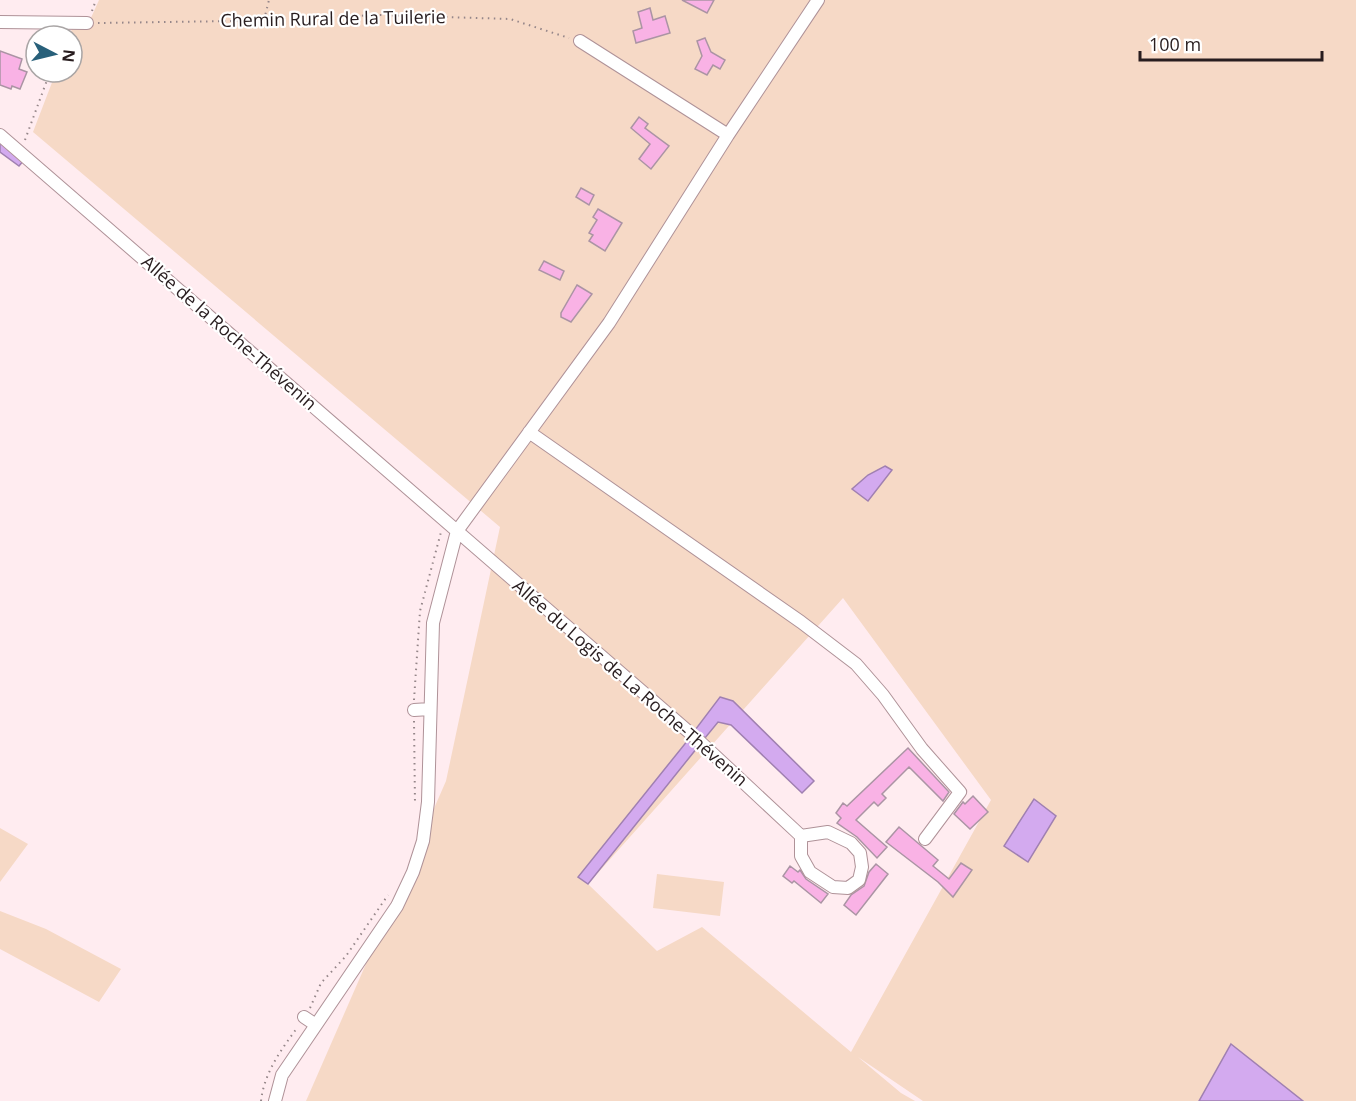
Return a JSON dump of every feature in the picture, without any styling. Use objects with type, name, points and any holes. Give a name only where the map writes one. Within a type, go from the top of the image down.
[{"type":"street","points":[[275,1101],[282,1075],[397,906],[413,872],[423,841],[428,802],[434,623],[457,531],[609,323],[728,135],[818,0]]},
{"type":"street","points":[[0,22],[87,23]]},
{"type":"street","points":[[580,41],[728,135]]},
{"type":"street","name":"Allée de la Roche-Thévenin","points":[[0,135],[457,531]]},
{"type":"street","points":[[529,432],[801,622],[856,664],[884,695],[922,749],[960,792],[925,839]]},
{"type":"street","name":"Allée du Logis de La Roche-Thévenin","points":[[457,531],[697,739],[801,836]]},
{"type":"street","points":[[414,710],[430,709]]},
{"type":"street","points":[[828,832],[851,843],[860,853],[862,867],[858,880],[848,888],[832,887],[810,872],[801,856],[801,836],[828,832]]},
{"type":"street","points":[[304,1017],[316,1025]]},
{"type":"path","points":[[264,20],[269,0]]},
{"type":"path","name":"Chemin Rural de la Tuilerie","points":[[87,23],[264,20],[378,15],[510,19],[580,41]]},
{"type":"path","points":[[21,153],[46,84]]},
{"type":"path","points":[[415,805],[414,682],[420,611],[445,520]]},
{"type":"path","points":[[261,1101],[264,1082],[273,1064],[313,1004],[321,983],[346,956],[390,892]]},
{"type":"shaded area","points":[[99,0],[1356,0],[1356,1101],[923,1101],[858,1057],[901,1093],[915,1101],[306,1101],[446,781],[500,527],[33,132],[51,84],[84,84],[84,29]],"holes":[[[843,598],[991,800],[851,1052],[702,927],[657,951],[588,884]]]},
{"type":"shaded area","points":[[0,141],[24,160],[19,166],[0,152]]},
{"type":"shaded area","points":[[885,466],[892,470],[868,501],[852,489],[868,475]]},
{"type":"shaded area","points":[[720,697],[733,701],[814,781],[802,793],[731,725],[718,722],[705,738],[695,730]]},
{"type":"shaded area","points":[[688,740],[697,748],[588,884],[578,877]]},
{"type":"shaded area","points":[[1034,799],[1056,816],[1028,862],[1004,846]]},
{"type":"shaded area","points":[[0,828],[28,844],[0,882]]},
{"type":"shaded area","points":[[657,874],[724,882],[720,916],[653,908]]},
{"type":"shaded area","points":[[0,911],[46,929],[121,969],[99,1002],[0,949]]},
{"type":"shaded area","points":[[1231,1044],[1303,1101],[1199,1101]]},
{"type":"building","points":[[682,0],[714,0],[707,13]]},
{"type":"building","points":[[650,8],[653,20],[665,16],[670,33],[636,43],[633,31],[642,28],[638,12]]},
{"type":"building","points":[[705,38],[711,52],[725,60],[720,69],[713,65],[707,75],[695,69],[702,56],[697,41]]},
{"type":"building","points":[[0,51],[22,59],[19,69],[24,71],[24,79],[20,89],[0,85]]},
{"type":"building","points":[[639,117],[648,124],[645,128],[669,146],[651,169],[639,159],[650,144],[631,128]]},
{"type":"building","points":[[581,188],[594,195],[589,205],[576,197]]},
{"type":"building","points":[[598,209],[622,223],[605,251],[589,241],[593,235],[589,233],[597,220],[593,217]]},
{"type":"building","points":[[544,261],[564,271],[560,280],[539,270]]},
{"type":"building","points":[[577,285],[592,294],[571,322],[561,317],[561,313]]},
{"type":"building","points":[[908,748],[949,792],[943,801],[909,767],[882,794],[886,798],[878,806],[874,802],[856,820],[887,847],[877,858],[857,837],[837,823],[841,818],[836,813],[843,803],[847,806]]},
{"type":"building","points":[[973,796],[988,812],[970,829],[954,814],[963,802],[965,804]]},
{"type":"building","points":[[899,827],[938,860],[933,866],[949,879],[961,863],[972,870],[953,897],[938,882],[886,842]]},
{"type":"building","points":[[876,864],[888,874],[856,915],[844,905],[851,895],[864,886],[869,872]]},
{"type":"building","points":[[790,866],[798,872],[800,870],[806,879],[828,894],[821,903],[794,881],[792,883],[783,876]]}]
